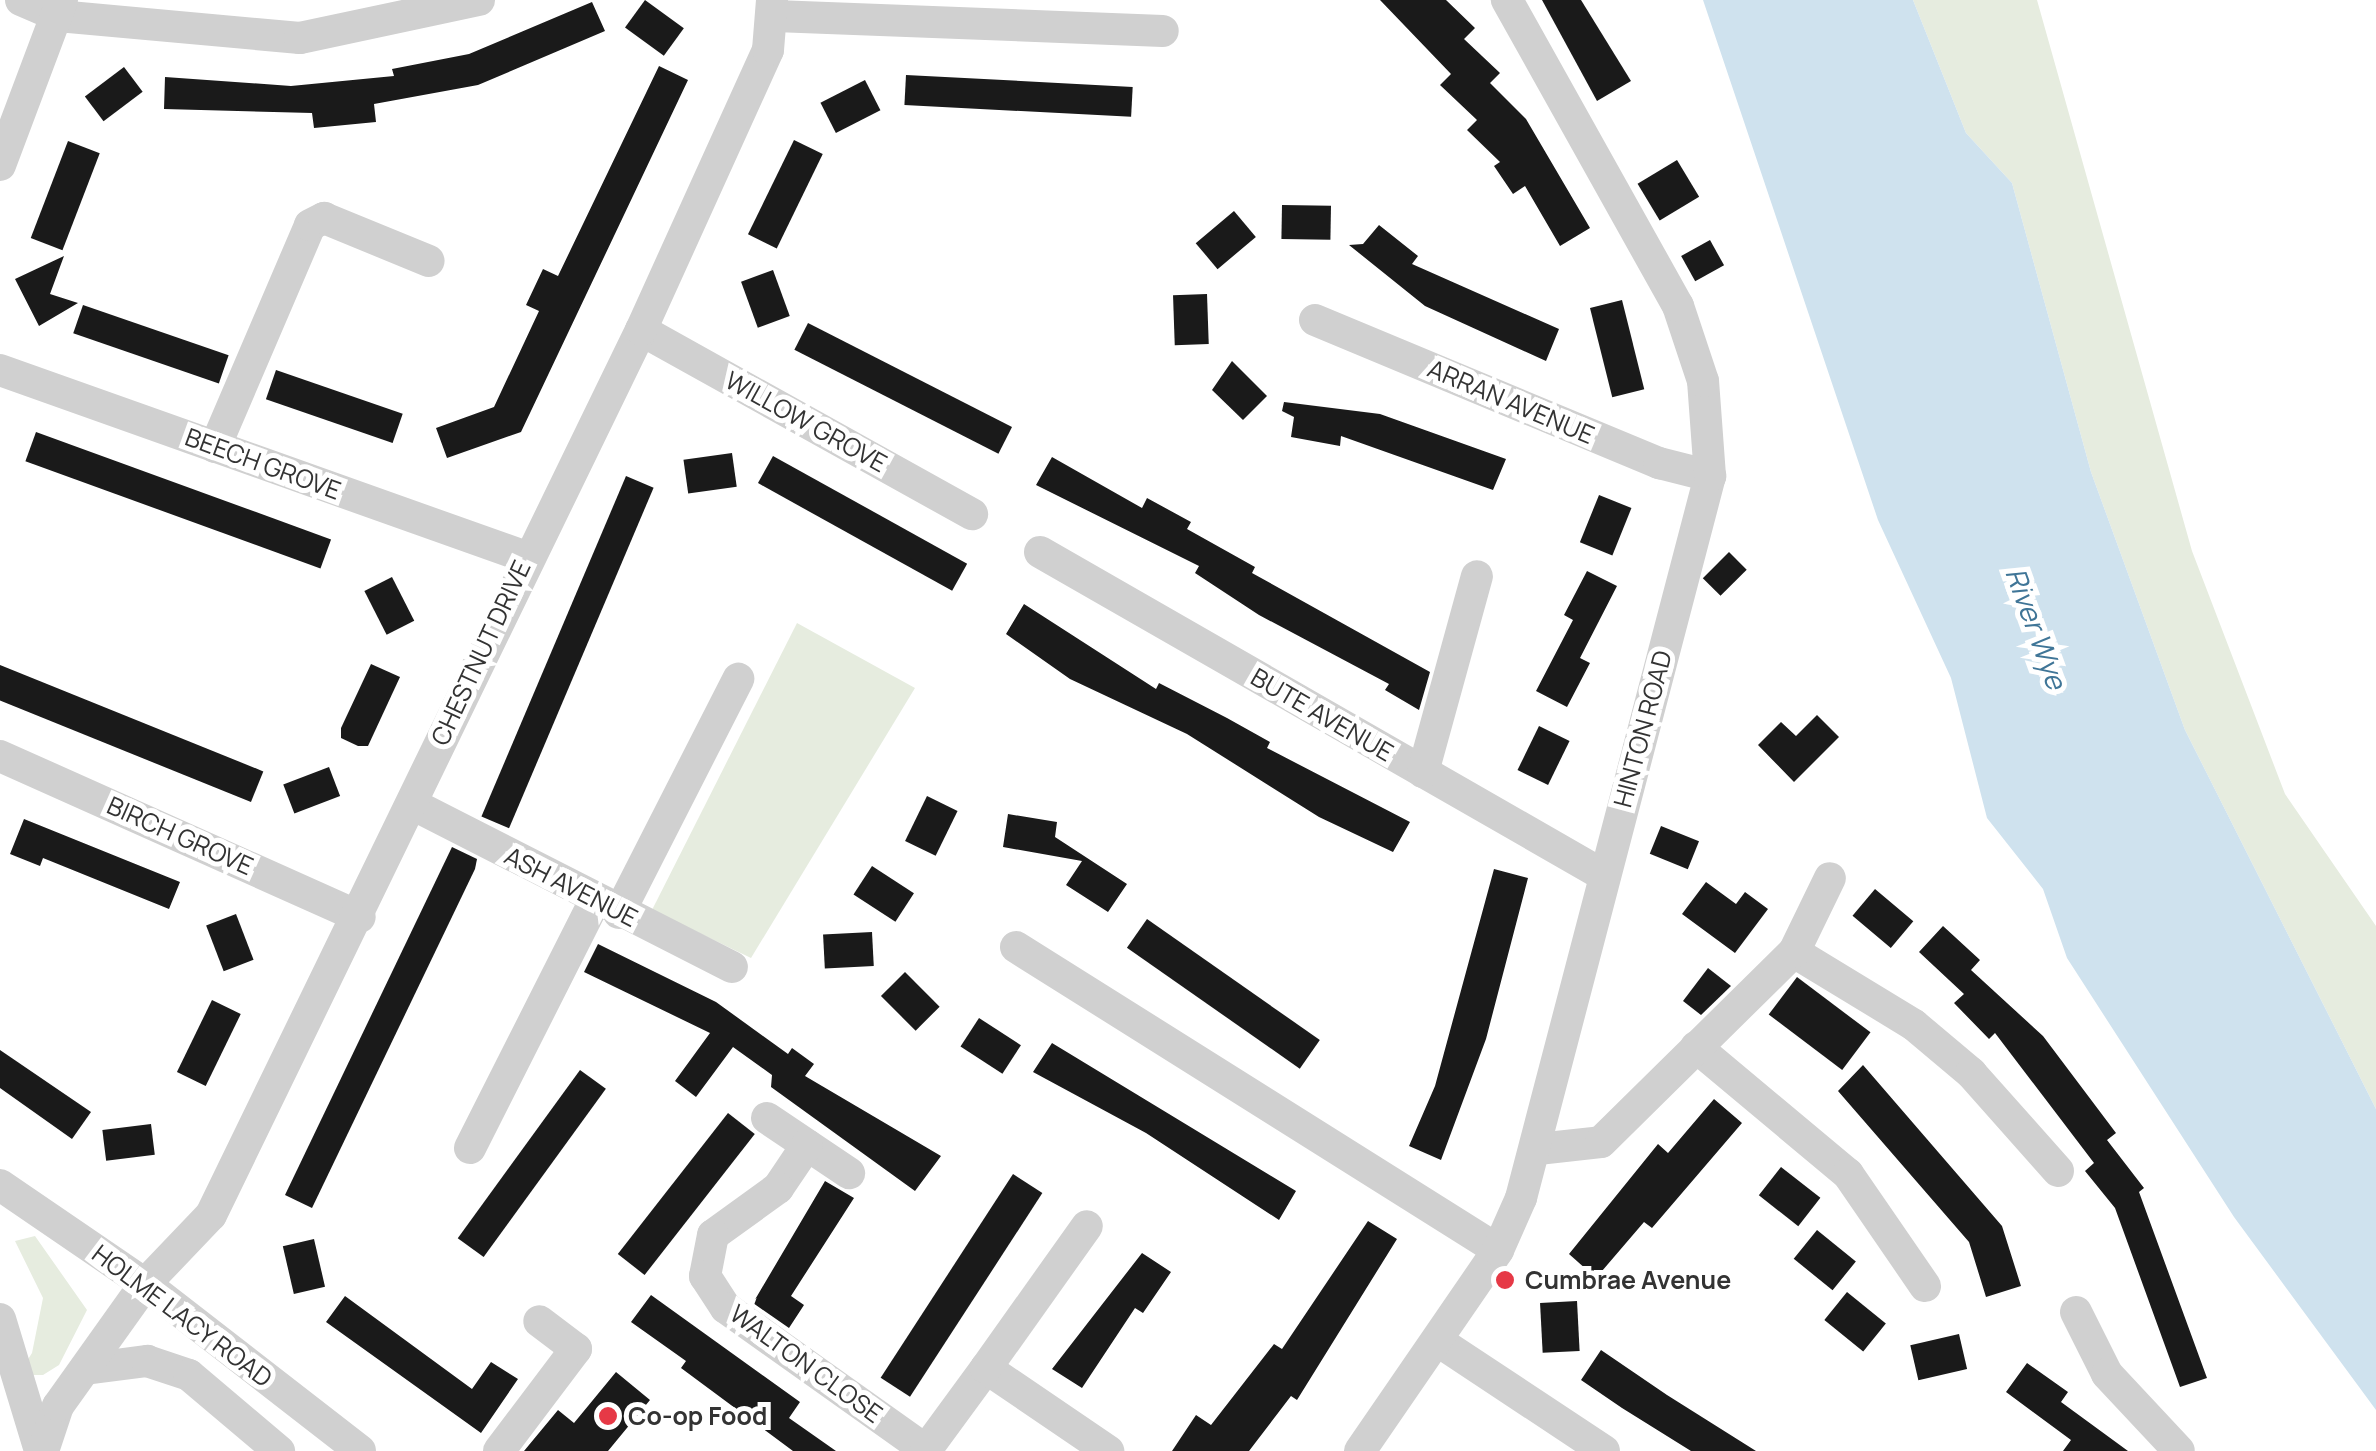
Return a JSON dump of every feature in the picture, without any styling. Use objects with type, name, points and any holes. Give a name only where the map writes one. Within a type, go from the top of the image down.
[{"type":"street","points":[[21,0],[300,38],[479,0]]},
{"type":"street","name":"HINTON ROAD","points":[[1360,1451],[1498,1250],[1538,1149],[1710,476],[1703,382],[1678,306],[1507,0]]},
{"type":"street","points":[[0,165],[60,8]]},
{"type":"street","points":[[773,8],[1090,14],[1163,31]]},
{"type":"street","name":"CHESTNUT DRIVE","points":[[42,1451],[58,1406],[145,1284],[211,1215],[360,917],[526,558],[640,330],[768,50],[773,8]]},
{"type":"street","points":[[216,447],[310,225],[324,218],[429,262]]},
{"type":"street","name":"ARRAN AVENUE","points":[[1315,320],[1659,463],[1710,476]]},
{"type":"street","name":"WILLOW GROVE","points":[[640,330],[972,514]]},
{"type":"street","name":"BEECH GROVE","points":[[0,370],[526,558]]},
{"type":"street","name":"BUTE AVENUE","points":[[1040,552],[1605,876]]},
{"type":"street","points":[[1423,772],[1477,576]]},
{"type":"street","points":[[470,1148],[738,679]]},
{"type":"street","name":"BIRCH GROVE","points":[[0,756],[360,917]]},
{"type":"street","name":"ASH AVENUE","points":[[412,804],[607,907],[732,967]]},
{"type":"street","points":[[1538,1149],[1601,1142],[1794,952],[1830,878]]},
{"type":"street","points":[[1016,947],[1498,1250]]},
{"type":"street","points":[[1794,952],[1914,1025],[1971,1072],[2058,1172]]},
{"type":"street","points":[[1696,1047],[1848,1174],[1925,1286]]},
{"type":"street","points":[[768,1118],[848,1172]]},
{"type":"street","name":"WALTON CLOSE","points":[[807,1145],[778,1188],[713,1235],[705,1276],[726,1308],[926,1450],[1087,1226]]},
{"type":"street","name":"HOLME LACY ROAD","points":[[0,1185],[145,1284],[360,1451]]},
{"type":"street","points":[[2076,1312],[2107,1374],[2180,1451]]},
{"type":"street","points":[[500,1451],[576,1349],[539,1321]]},
{"type":"street","points":[[1,1328],[42,1451]]},
{"type":"street","points":[[1438,1341],[1604,1451]]},
{"type":"street","name":"HOLME LACY ROAD","points":[[85,1369],[147,1362],[188,1374],[279,1451]]},
{"type":"street","points":[[986,1368],[1108,1451]]},
{"type":"shaded area","points":[[1913,0],[2037,0],[2192,551],[2285,794],[2376,926],[2376,1109],[2185,730],[2091,472],[2012,183],[1966,133]]},
{"type":"shaded area","points":[[797,623],[915,688],[751,958],[652,910]]},
{"type":"shaded area","points":[[35,1236],[87,1310],[59,1365],[43,1375],[18,1375],[32,1353],[43,1298],[15,1241]]},
{"type":"water","name":"River Wye","points":[[1703,0],[1913,0],[1966,133],[2012,183],[2091,472],[2185,730],[2376,1109],[2376,1410],[2234,1217],[2067,958],[2043,889],[1987,818],[1951,678],[1878,520]]},
{"type":"building","points":[[645,0],[684,28],[664,56],[625,28]]},
{"type":"building","points":[[1380,0],[1446,0],[1475,28],[1464,39],[1500,73],[1490,83],[1526,119],[1590,228],[1560,246],[1525,186],[1513,194],[1494,166],[1500,162],[1467,130],[1477,120],[1440,85],[1451,74]]},
{"type":"building","points":[[1542,0],[1581,0],[1631,81],[1597,101]]},
{"type":"building","points":[[592,2],[605,31],[478,85],[374,104],[376,122],[314,128],[312,113],[164,109],[165,77],[291,86],[394,76],[392,69],[469,54]]},
{"type":"building","points":[[659,66],[688,80],[521,432],[447,458],[436,428],[494,407],[539,311],[526,305],[543,269],[558,276]]},
{"type":"building","points":[[124,67],[143,92],[104,121],[85,96]]},
{"type":"building","points":[[906,75],[1133,87],[1131,117],[904,105]]},
{"type":"building","points":[[865,80],[880,110],[836,133],[820,103]]},
{"type":"building","points":[[794,140],[823,154],[777,248],[748,234]]},
{"type":"building","points":[[68,141],[100,153],[62,250],[31,238]]},
{"type":"building","points":[[1677,160],[1699,197],[1660,221],[1638,184]]},
{"type":"building","points":[[1282,205],[1331,206],[1330,240],[1281,239]]},
{"type":"building","points":[[1234,211],[1256,237],[1218,269],[1196,243]]},
{"type":"building","points":[[1379,225],[1418,256],[1412,264],[1559,329],[1546,361],[1425,306],[1349,245],[1363,244]]},
{"type":"building","points":[[1710,240],[1724,265],[1695,281],[1681,256]]},
{"type":"building","points":[[64,256],[50,294],[78,303],[39,326],[15,279]]},
{"type":"building","points":[[773,270],[790,316],[758,328],[741,282]]},
{"type":"building","points":[[1207,294],[1209,344],[1175,345],[1173,295]]},
{"type":"building","points":[[1622,300],[1644,389],[1612,397],[1590,308]]},
{"type":"building","points":[[83,305],[229,355],[219,384],[73,333]]},
{"type":"building","points":[[808,323],[1012,427],[998,454],[794,350]]},
{"type":"building","points":[[1232,361],[1267,396],[1243,420],[1212,390]]},
{"type":"building","points":[[276,370],[403,414],[393,443],[266,399]]},
{"type":"building","points":[[1284,402],[1380,414],[1506,459],[1493,490],[1341,436],[1340,446],[1291,437],[1294,417],[1282,411]]},
{"type":"building","points":[[36,432],[331,539],[320,569],[25,461]]},
{"type":"building","points":[[732,453],[737,487],[688,493],[683,460]]},
{"type":"building","points":[[773,456],[967,564],[952,591],[758,483]]},
{"type":"building","points":[[1052,457],[1142,508],[1147,498],[1191,522],[1187,529],[1255,567],[1252,573],[1430,672],[1419,710],[1385,690],[1389,684],[1259,615],[1195,573],[1199,566],[1036,485]]},
{"type":"building","points":[[626,476],[654,488],[509,828],[481,817]]},
{"type":"building","points":[[1599,495],[1631,508],[1612,555],[1580,542]]},
{"type":"building","points":[[1729,552],[1747,570],[1721,596],[1703,578]]},
{"type":"building","points":[[1587,571],[1617,586],[1580,658],[1590,663],[1567,707],[1536,691],[1573,620],[1564,615]]},
{"type":"building","points":[[392,577],[414,621],[387,635],[364,591]]},
{"type":"building","points":[[1024,604],[1156,689],[1159,683],[1227,718],[1270,742],[1267,748],[1410,822],[1393,852],[1319,817],[1187,734],[1070,679],[1006,634]]},
{"type":"building","points":[[371,664],[400,677],[368,746],[358,746],[341,738],[341,728]]},
{"type":"building","points":[[0,665],[263,771],[251,802],[0,701]]},
{"type":"building","points":[[1817,715],[1839,737],[1794,782],[1758,745],[1781,722],[1796,736]]},
{"type":"building","points":[[1539,726],[1570,741],[1548,785],[1518,770]]},
{"type":"building","points":[[329,767],[340,796],[294,814],[283,785]]},
{"type":"building","points":[[927,796],[958,811],[936,856],[905,841]]},
{"type":"building","points":[[1008,814],[1057,822],[1055,837],[1127,884],[1108,912],[1066,885],[1082,861],[1003,847]]},
{"type":"building","points":[[24,819],[180,882],[169,909],[43,858],[40,866],[10,854]]},
{"type":"building","points":[[1661,826],[1699,841],[1688,869],[1650,854]]},
{"type":"building","points":[[452,847],[477,859],[475,869],[312,1208],[285,1195]]},
{"type":"building","points":[[872,866],[914,893],[895,922],[853,895]]},
{"type":"building","points":[[1494,869],[1528,878],[1486,1039],[1441,1160],[1409,1146],[1435,1086]]},
{"type":"building","points":[[1706,882],[1736,904],[1745,892],[1768,909],[1735,953],[1682,914]]},
{"type":"building","points":[[1875,889],[1913,921],[1891,948],[1853,916]]},
{"type":"building","points":[[236,914],[254,960],[224,971],[206,925]]},
{"type":"building","points":[[1147,919],[1320,1040],[1300,1069],[1127,948]]},
{"type":"building","points":[[1943,926],[1980,960],[1971,970],[2043,1036],[2116,1133],[2107,1140],[2144,1188],[2139,1192],[2207,1378],[2180,1387],[2115,1208],[2085,1171],[2094,1163],[1995,1033],[1989,1039],[1954,1003],[1964,994],[1919,952]]},
{"type":"building","points":[[872,932],[874,966],[825,969],[823,935]]},
{"type":"building","points":[[598,944],[716,1002],[788,1054],[792,1048],[814,1064],[805,1076],[941,1156],[915,1191],[771,1087],[772,1075],[733,1047],[696,1097],[675,1081],[710,1033],[584,972]]},
{"type":"building","points":[[1708,968],[1731,986],[1701,1015],[1683,1001]]},
{"type":"building","points":[[905,972],[940,1007],[916,1031],[881,996]]},
{"type":"building","points":[[1797,977],[1870,1032],[1842,1070],[1769,1015]]},
{"type":"building","points":[[212,1000],[241,1014],[206,1086],[177,1072]]},
{"type":"building","points":[[979,1018],[1021,1045],[1002,1074],[960,1047]]},
{"type":"building","points":[[1052,1043],[1296,1191],[1279,1220],[1146,1133],[1033,1072]]},
{"type":"building","points":[[0,1050],[91,1112],[72,1139],[0,1088]]},
{"type":"building","points":[[1863,1065],[2002,1226],[2021,1286],[1986,1297],[1969,1242],[1838,1091]]},
{"type":"building","points":[[580,1070],[606,1089],[484,1257],[458,1238]]},
{"type":"building","points":[[1714,1099],[1742,1123],[1652,1228],[1644,1222],[1596,1278],[1569,1254],[1658,1144],[1668,1153]]},
{"type":"building","points":[[728,1113],[755,1134],[645,1275],[618,1254]]},
{"type":"building","points":[[151,1124],[155,1155],[106,1161],[102,1130]]},
{"type":"building","points":[[1781,1167],[1820,1198],[1798,1226],[1759,1195]]},
{"type":"building","points":[[1013,1174],[1042,1193],[910,1397],[881,1378]]},
{"type":"building","points":[[825,1181],[854,1198],[791,1296],[804,1305],[789,1328],[753,1303]]},
{"type":"building","points":[[1368,1221],[1397,1239],[1297,1400],[1291,1396],[1249,1451],[1172,1451],[1196,1415],[1211,1425],[1274,1344],[1282,1349]]},
{"type":"building","points":[[1817,1230],[1856,1261],[1833,1290],[1794,1259]]},
{"type":"building","points":[[314,1239],[325,1287],[294,1294],[283,1246]]},
{"type":"building","points":[[1142,1253],[1171,1272],[1143,1313],[1135,1308],[1082,1388],[1052,1369]]},
{"type":"building","points":[[1847,1292],[1886,1323],[1863,1351],[1824,1320]]},
{"type":"building","points":[[651,1295],[800,1402],[789,1418],[836,1451],[793,1451],[681,1368],[686,1361],[631,1322]]},
{"type":"building","points":[[345,1296],[472,1389],[491,1362],[518,1379],[481,1433],[326,1322]]},
{"type":"building","points":[[1577,1301],[1580,1351],[1543,1353],[1540,1303]]},
{"type":"building","points":[[1959,1334],[1967,1369],[1918,1380],[1910,1345]]},
{"type":"building","points":[[1601,1350],[1756,1451],[1691,1451],[1622,1408],[1581,1380]]},
{"type":"building","points":[[2027,1363],[2068,1392],[2061,1402],[2128,1451],[2063,1451],[2071,1440],[2006,1392]]},
{"type":"building","name":"Co-op Food","points":[[616,1372],[650,1400],[608,1451],[524,1451],[558,1410],[574,1423]]},
{"type":"place","name":"Cumbrae Avenue","points":[[1505,1280]]},
{"type":"place","name":"Co-op Food","points":[[608,1416]]}]
